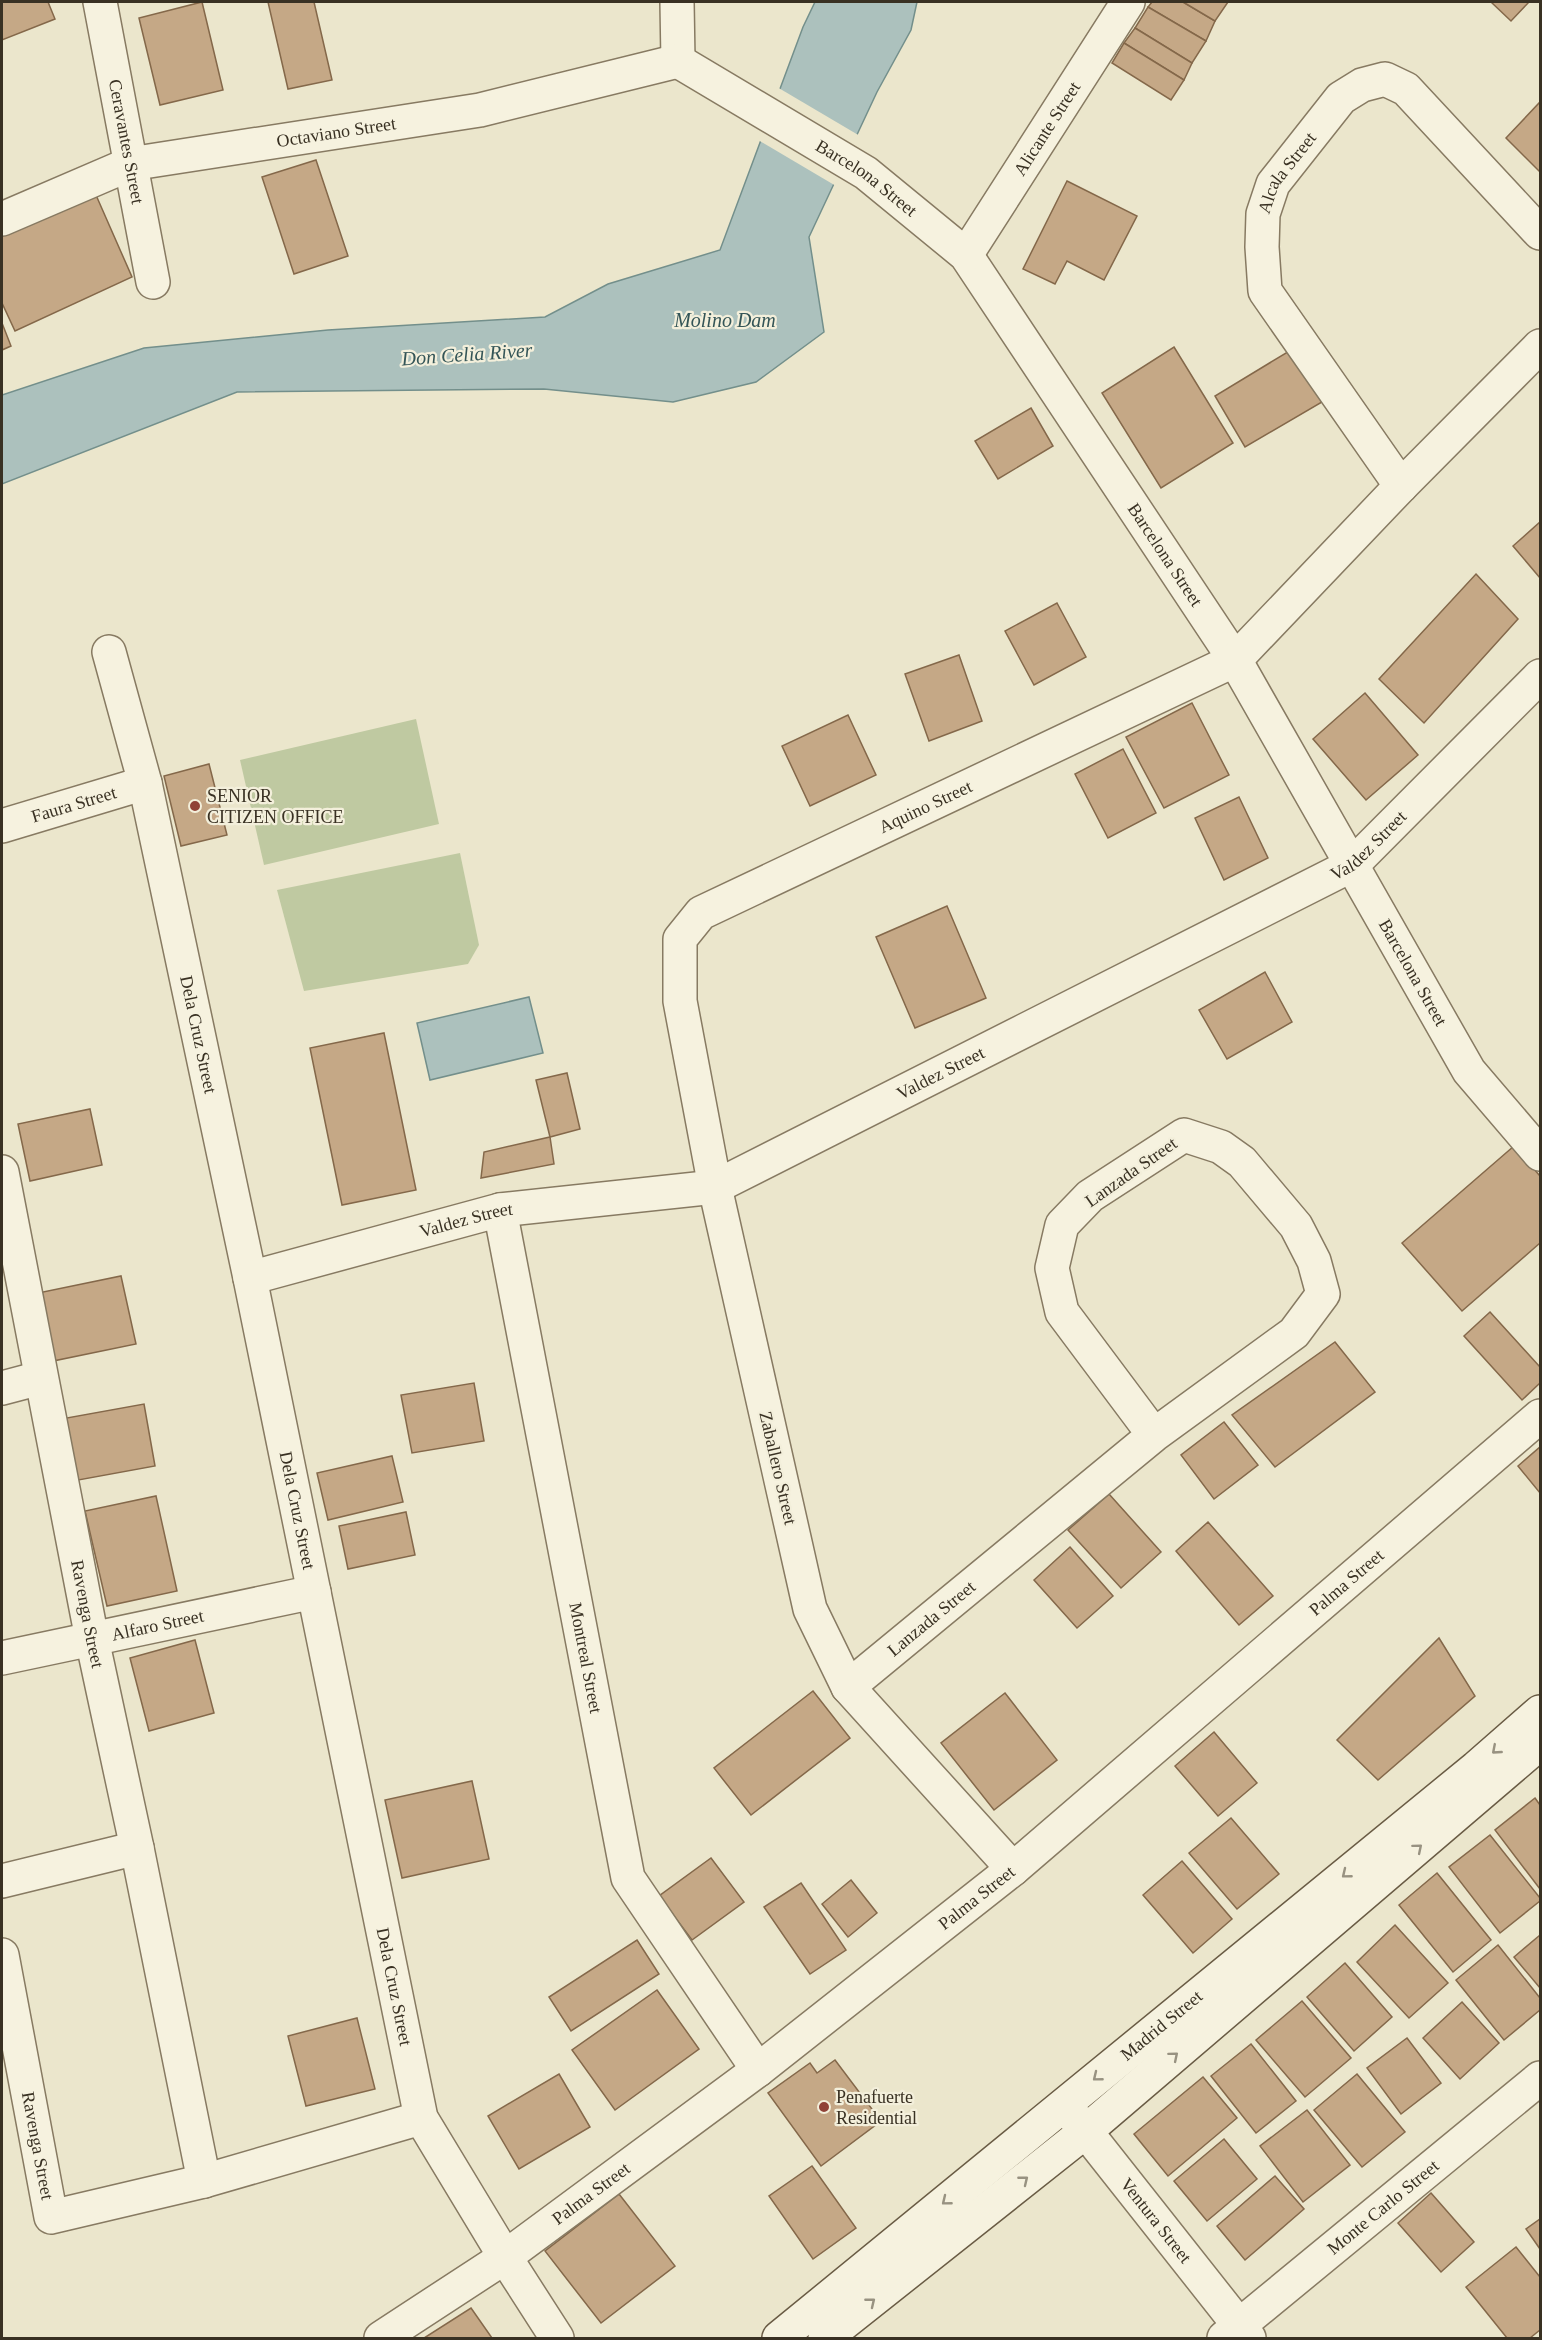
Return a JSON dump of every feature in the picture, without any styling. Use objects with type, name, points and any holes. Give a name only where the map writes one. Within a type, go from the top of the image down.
[{"type":"street","name":"Ceravantes Street","points":[[100,2],[153,282]]},
{"type":"street","points":[[677,2],[678,61]]},
{"type":"street","name":"Alicante Street","points":[[966,255],[1128,2]]},
{"type":"street","name":"Octaviano Street","points":[[2,219],[130,164],[480,110],[678,61]]},
{"type":"street","name":"Barcelona Street","points":[[678,61],[866,173],[966,255],[1235,660],[1469,1071],[1540,1154]]},
{"type":"street","name":"Alcala Street","points":[[1401,486],[1265,291],[1262,246],[1263,214],[1273,184],[1341,98],[1362,85],[1385,79],[1406,89],[1540,233]]},
{"type":"street","points":[[1235,660],[1401,486],[1540,346]]},
{"type":"street","name":"Dela Cruz Street","points":[[109,652],[145,783],[250,1278],[422,2118],[505,2257],[557,2338]]},
{"type":"street","name":"Aquino Street","points":[[680,1001],[680,939],[701,913],[1235,660]]},
{"type":"street","name":"Valdez Street","points":[[250,1278],[500,1210],[715,1187],[1352,865],[1540,676]]},
{"type":"street","name":"Faura Street","points":[[2,826],[145,783]]},
{"type":"street","name":"Zaballero Street","points":[[680,1001],[715,1187],[810,1609],[848,1687],[1012,1869]]},
{"type":"street","name":"Lanzada Street","points":[[848,1687],[1154,1435],[1294,1333],[1323,1294],[1314,1261],[1296,1226],[1242,1162],[1221,1147],[1184,1135],[1090,1196],[1062,1225],[1052,1268],[1062,1312],[1154,1435]]},
{"type":"street","name":"Ravenga Street","points":[[2,1172],[92,1639],[204,2181]]},
{"type":"street","name":"Montreal Street","points":[[500,1210],[628,1878],[758,2070]]},
{"type":"street","points":[[2,1388],[40,1378]]},
{"type":"street","name":"Palma Street","points":[[381,2338],[505,2257],[758,2070],[1012,1869],[1540,1416]]},
{"type":"street","name":"Alfaro Street","points":[[2,1658],[314,1592]]},
{"type":"street","name":"Madrid Street","points":[[779,2338],[1476,1768],[1540,1712]]},
{"type":"street","name":"Madrid Street","points":[[825,2338],[1086,2131],[1540,1743]]},
{"type":"street","points":[[2,1881],[137,1848]]},
{"type":"street","name":"Ravenga Street","points":[[2,1955],[51,2217],[204,2181],[422,2118]]},
{"type":"street","name":"Monte Carlo Street","points":[[1238,2334],[1540,2078]]},
{"type":"street","name":"Ventura Street","points":[[1064,2104],[1238,2334]]},
{"type":"green space","points":[[416,719],[439,824],[264,865],[240,760]]},
{"type":"green space","points":[[460,853],[479,945],[468,964],[304,991],[277,890]]},
{"type":"water","name":"Molino Dam","points":[[815,2],[917,2],[911,30],[877,92],[809,237],[824,332],[756,382],[673,402],[544,389],[237,392],[2,484],[2,395],[144,348],[328,330],[545,317],[608,284],[720,250],[803,27]]},
{"type":"water","points":[[529,997],[543,1053],[430,1080],[417,1023]]},
{"type":"pier","points":[[777,87],[860,136],[836,186],[758,140]]},
{"type":"building","points":[[2,2],[48,2],[55,19],[2,40]]},
{"type":"building","points":[[202,2],[223,90],[160,105],[139,18]]},
{"type":"building","points":[[268,2],[314,2],[332,80],[288,89]]},
{"type":"building","points":[[1152,2],[1183,2],[1215,21],[1206,41],[1148,7]]},
{"type":"building","points":[[1183,2],[1228,2],[1215,21]]},
{"type":"building","points":[[1491,2],[1529,2],[1511,21]]},
{"type":"building","points":[[1148,7],[1206,41],[1192,63],[1135,28]]},
{"type":"building","points":[[1135,28],[1192,63],[1184,80],[1124,43]]},
{"type":"building","points":[[1124,43],[1184,80],[1171,100],[1112,63]]},
{"type":"building","points":[[1540,102],[1540,172],[1506,138]]},
{"type":"building","points":[[316,160],[348,256],[294,274],[262,177]]},
{"type":"building","points":[[1067,181],[1137,216],[1104,280],[1067,261],[1055,284],[1023,269]]},
{"type":"building","points":[[92,186],[132,277],[15,331],[2,303],[2,227]]},
{"type":"building","points":[[2,323],[11,346],[2,350]]},
{"type":"building","points":[[1174,347],[1233,443],[1161,488],[1102,393]]},
{"type":"building","points":[[1291,350],[1322,402],[1245,447],[1215,396]]},
{"type":"building","points":[[1031,408],[1053,446],[998,479],[975,441]]},
{"type":"building","points":[[1540,522],[1540,578],[1513,546]]},
{"type":"building","points":[[1476,574],[1518,619],[1424,723],[1379,679]]},
{"type":"building","points":[[1057,603],[1086,657],[1034,685],[1005,631]]},
{"type":"building","points":[[959,655],[982,721],[929,741],[905,674]]},
{"type":"building","points":[[1365,693],[1418,755],[1366,800],[1313,739]]},
{"type":"building","points":[[1192,703],[1229,775],[1164,808],[1126,737]]},
{"type":"building","points":[[848,715],[876,775],[810,806],[782,746]]},
{"type":"building","points":[[1123,749],[1156,813],[1108,838],[1075,774]]},
{"type":"building","name":"SENIOR CITIZEN OFFICE","points":[[209,764],[227,835],[181,846],[164,776]]},
{"type":"building","points":[[1239,797],[1268,858],[1224,880],[1195,818]]},
{"type":"building","points":[[947,906],[986,998],[915,1028],[876,937]]},
{"type":"building","points":[[1265,972],[1292,1022],[1227,1059],[1199,1010]]},
{"type":"building","points":[[384,1033],[416,1190],[342,1205],[310,1048]]},
{"type":"building","points":[[567,1073],[580,1129],[550,1137],[536,1080]]},
{"type":"building","points":[[90,1109],[102,1165],[30,1181],[18,1124]]},
{"type":"building","points":[[550,1137],[554,1164],[481,1178],[484,1152]]},
{"type":"building","points":[[1514,1146],[1540,1176],[1540,1243],[1462,1311],[1402,1243]]},
{"type":"building","points":[[121,1276],[136,1344],[53,1361],[38,1293]]},
{"type":"building","points":[[1490,1312],[1540,1367],[1540,1383],[1522,1400],[1464,1336]]},
{"type":"building","points":[[1335,1342],[1375,1392],[1275,1467],[1232,1415]]},
{"type":"building","points":[[474,1383],[484,1441],[412,1453],[401,1395]]},
{"type":"building","points":[[144,1404],[155,1466],[73,1481],[61,1419]]},
{"type":"building","points":[[1224,1422],[1258,1465],[1214,1499],[1181,1455]]},
{"type":"building","points":[[1540,1447],[1540,1493],[1518,1466]]},
{"type":"building","points":[[392,1456],[403,1502],[328,1520],[317,1473]]},
{"type":"building","points":[[1109,1494],[1161,1552],[1121,1588],[1068,1530]]},
{"type":"building","points":[[156,1496],[177,1591],[107,1606],[85,1511]]},
{"type":"building","points":[[406,1512],[415,1555],[348,1569],[339,1526]]},
{"type":"building","points":[[1208,1522],[1273,1596],[1239,1625],[1176,1551]]},
{"type":"building","points":[[1070,1547],[1113,1596],[1077,1628],[1034,1580]]},
{"type":"building","points":[[1439,1638],[1475,1696],[1378,1780],[1337,1740]]},
{"type":"building","points":[[195,1640],[214,1713],[149,1731],[130,1658]]},
{"type":"building","points":[[813,1691],[850,1738],[751,1815],[714,1768]]},
{"type":"building","points":[[1005,1693],[1057,1760],[994,1810],[941,1743]]},
{"type":"building","points":[[1214,1732],[1257,1783],[1218,1816],[1175,1766]]},
{"type":"building","points":[[472,1781],[489,1859],[402,1878],[385,1800]]},
{"type":"building","points":[[1535,1798],[1540,1805],[1540,1889],[1495,1830]]},
{"type":"building","points":[[1231,1818],[1279,1874],[1237,1909],[1189,1853]]},
{"type":"building","points":[[1490,1835],[1540,1898],[1540,1901],[1500,1933],[1449,1867]]},
{"type":"building","points":[[711,1858],[744,1902],[692,1940],[659,1896]]},
{"type":"building","points":[[1182,1861],[1232,1919],[1193,1953],[1143,1895]]},
{"type":"building","points":[[1437,1873],[1491,1940],[1453,1972],[1399,1905]]},
{"type":"building","points":[[851,1880],[877,1913],[848,1937],[822,1904]]},
{"type":"building","points":[[801,1883],[846,1950],[810,1974],[764,1907]]},
{"type":"building","points":[[1395,1925],[1448,1983],[1409,2018],[1357,1962]]},
{"type":"building","points":[[1540,1935],[1540,1988],[1514,1957]]},
{"type":"building","points":[[637,1940],[659,1974],[571,2031],[549,1997]]},
{"type":"building","points":[[1498,1945],[1540,1998],[1540,2010],[1504,2040],[1456,1980]]},
{"type":"building","points":[[1345,1963],[1392,2017],[1354,2051],[1307,1997]]},
{"type":"building","points":[[657,1990],[699,2049],[615,2110],[572,2050]]},
{"type":"building","points":[[1302,2001],[1351,2058],[1305,2097],[1256,2040]]},
{"type":"building","points":[[1462,2002],[1499,2043],[1460,2079],[1423,2038]]},
{"type":"building","points":[[357,2018],[375,2089],[306,2106],[288,2036]]},
{"type":"building","points":[[1407,2038],[1441,2083],[1401,2114],[1367,2068]]},
{"type":"building","points":[[1251,2044],[1296,2101],[1256,2133],[1211,2076]]},
{"type":"building","name":"Penafuerte Residential","points":[[835,2060],[881,2121],[821,2166],[768,2093],[810,2063],[817,2073]]},
{"type":"building","points":[[559,2074],[590,2127],[519,2169],[488,2116]]},
{"type":"building","points":[[1357,2074],[1405,2132],[1362,2167],[1314,2110]]},
{"type":"building","points":[[1203,2077],[1237,2118],[1168,2176],[1134,2134]]},
{"type":"building","points":[[1307,2110],[1350,2165],[1303,2202],[1260,2146]]},
{"type":"building","points":[[1224,2139],[1257,2179],[1207,2221],[1174,2181]]},
{"type":"building","points":[[812,2166],[856,2228],[813,2259],[769,2196]]},
{"type":"building","points":[[1275,2176],[1304,2209],[1245,2260],[1217,2226]]},
{"type":"building","points":[[1431,2193],[1474,2242],[1441,2272],[1398,2223]]},
{"type":"building","points":[[619,2194],[675,2266],[601,2323],[545,2251]]},
{"type":"building","points":[[1540,2219],[1540,2249],[1526,2229]]},
{"type":"building","points":[[1516,2247],[1540,2277],[1540,2330],[1530,2338],[1507,2338],[1466,2287]]},
{"type":"building","points":[[471,2308],[492,2338],[424,2338]]},
{"type":"place","name":"SENIOR CITIZEN OFFICE","points":[[195,806]]},
{"type":"place","name":"Penafuerte Residential","points":[[824,2107]]},
{"type":"water label","name":"Don Celia River","points":[[467,354]]}]
